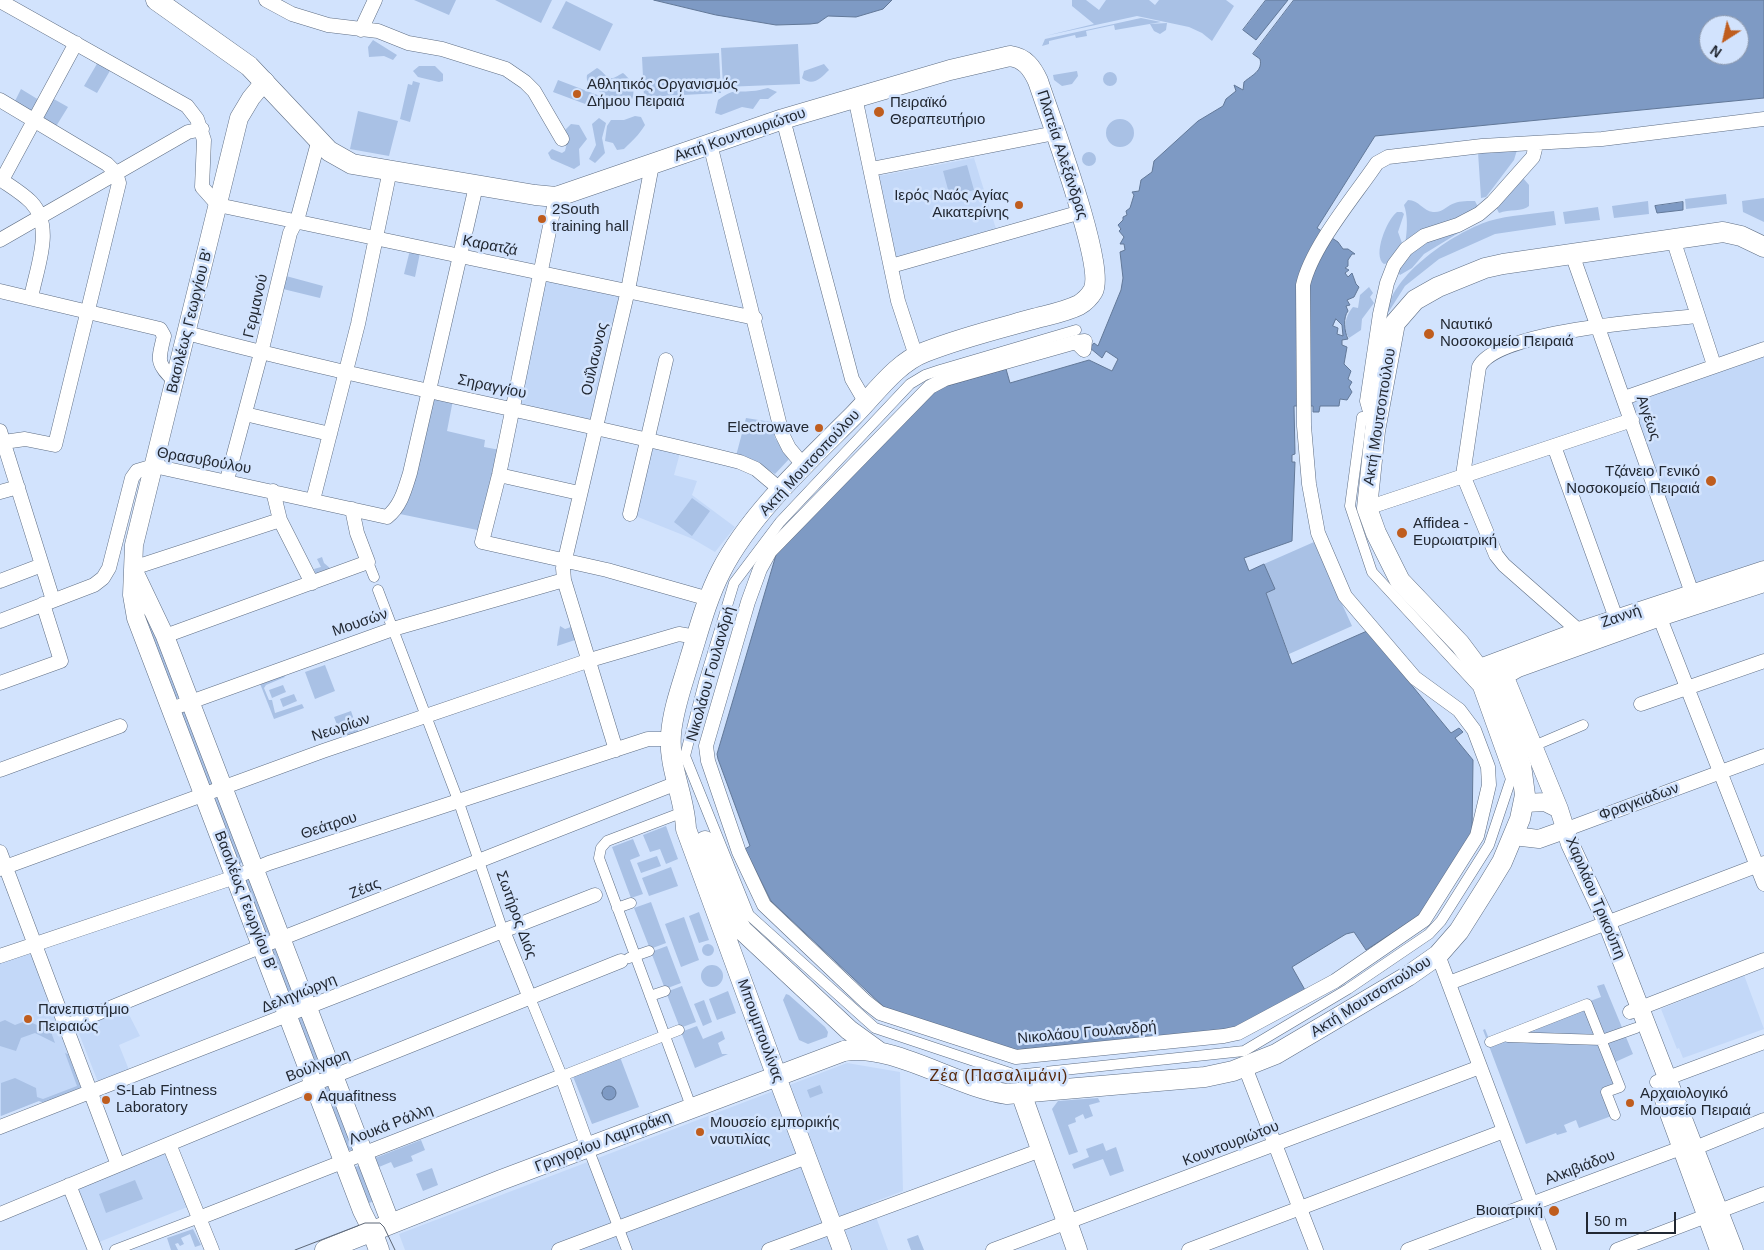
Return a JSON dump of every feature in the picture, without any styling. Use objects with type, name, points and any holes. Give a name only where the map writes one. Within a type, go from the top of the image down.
[{"type":"main road","name":"Ακτή Κουντουριώτου","points":[[156,0],[226,48],[265,81],[329,151],[343,160],[476,186],[556,197],[783,119],[855,97],[1004,57]]},
{"type":"main road","name":"Πλατεία Αλεξάνδρας","points":[[1004,57],[1016,57],[1031,68],[1081,212],[1096,273]]},
{"type":"main road","name":"Ακτή Μουτσοπούλου","points":[[884,1054],[997,1092],[1021,1093],[1205,1077],[1245,1067],[1276,1054],[1408,976],[1438,955],[1459,931],[1488,885],[1513,836],[1525,803],[1525,749],[1491,675],[1400,581],[1376,533],[1367,508],[1369,424],[1395,323],[1411,304],[1438,287],[1484,268],[1729,232],[1764,247]]},
{"type":"main road","name":"Ακτή Μουτσοπούλου","points":[[686,811],[672,762],[671,739],[673,721],[696,637],[709,599],[730,554],[781,490],[896,371],[916,356],[1077,306],[1093,291],[1096,273]]},
{"type":"main road","points":[[686,811],[699,824],[735,918],[742,930],[849,1030],[884,1054]]},
{"type":"main road","name":"Μπουμπουλίνας","points":[[686,811],[686,829],[777,1077]]},
{"type":"main road","name":"Γρηγορίου Λαμπράκη","points":[[325,1250],[844,1051],[858,1049],[884,1054]]},
{"type":"main road","points":[[1021,1093],[1077,1250]]},
{"type":"main road","points":[[372,1231],[380,1250]]},
{"type":"street","points":[[266,0],[292,14],[328,25],[378,31],[408,43],[442,50],[506,69],[520,78],[534,91],[562,139]]},
{"type":"street","points":[[362,30],[375,0]]},
{"type":"street","points":[[0,1],[180,100],[192,113],[202,129],[206,149],[201,176],[202,187],[218,205]]},
{"type":"street","points":[[31,298],[42,242],[40,217],[31,202],[1,179],[76,43]]},
{"type":"street","name":"Βασιλέως Γεωργίου Β'","points":[[265,81],[251,98],[239,118],[134,545],[132,595],[136,618],[372,1231]]},
{"type":"street","points":[[855,97],[902,317],[916,356]]},
{"type":"street","points":[[0,100],[107,164],[116,173],[119,187],[56,445],[2,436],[54,600],[62,661],[0,683]]},
{"type":"street","points":[[783,119],[852,379],[866,403]]},
{"type":"street","name":"Νικολάου Γουλανδρή","points":[[1076,336],[945,379],[930,387],[770,551],[760,569],[748,602],[706,746],[709,766],[738,852],[764,905],[880,1013],[1016,1057],[1224,1036],[1243,1030],[1335,981],[1424,920],[1477,836],[1488,785],[1488,766],[1474,730],[1460,710],[1415,678],[1345,596],[1318,533],[1309,484],[1304,412],[1303,286],[1308,269],[1330,232],[1381,160],[1473,147],[1602,139],[1764,119]]},
{"type":"street","points":[[0,240],[188,132],[202,129]]},
{"type":"street","points":[[871,169],[1055,133]]},
{"type":"street","name":"Γερμανού","points":[[227,480],[262,353],[294,222],[298,217],[319,140]]},
{"type":"street","points":[[710,144],[755,318],[782,434],[789,448],[804,466]]},
{"type":"street","points":[[1076,336],[940,370],[925,375],[910,384],[780,522],[734,583],[704,682],[685,756],[749,915],[875,1028],[1016,1075],[1244,1052],[1348,989],[1435,930],[1489,845],[1511,779],[1478,687],[1372,572],[1350,506],[1369,424],[1374,423],[1369,413],[1367,401],[1375,341],[1390,274],[1406,249],[1424,236],[1458,225],[1479,214],[1533,157],[1535,149],[1531,144]]},
{"type":"street","name":"Ουΐλσωνος","points":[[616,750],[564,580],[564,560],[628,290],[652,165]]},
{"type":"street","points":[[313,500],[346,371],[390,170]]},
{"type":"street","points":[[429,390],[476,186]]},
{"type":"street","points":[[556,197],[499,475],[482,542],[564,560],[709,599]]},
{"type":"street","name":"Καρατζά","points":[[218,205],[755,318]]},
{"type":"street","points":[[891,266],[1081,212]]},
{"type":"street","points":[[1673,239],[1714,365]]},
{"type":"street","name":"Αιγέως","points":[[1572,254],[1692,593]]},
{"type":"street","points":[[0,291],[161,330],[164,336],[159,361],[162,369],[175,381]]},
{"type":"street","points":[[1581,638],[1504,565],[1496,555],[1463,475],[1478,370],[1484,359],[1532,337],[1599,327],[1698,316]]},
{"type":"street","name":"Σηραγγίου","points":[[187,333],[262,353],[648,439],[750,466],[781,490]]},
{"type":"street","points":[[1624,398],[1764,349]]},
{"type":"street","points":[[630,514],[666,360]]},
{"type":"street","name":"Θρασυβούλου","points":[[0,621],[94,585],[106,574],[135,474],[141,469],[154,466],[227,480],[387,517],[395,509],[404,491],[429,390]]},
{"type":"street","points":[[245,414],[330,434]]},
{"type":"street","points":[[1367,508],[1632,420]]},
{"type":"street","points":[[1554,446],[1616,618]]},
{"type":"street","points":[[499,475],[579,493]]},
{"type":"street","points":[[0,492],[18,487]]},
{"type":"street","points":[[273,491],[280,520],[312,583]]},
{"type":"street","points":[[352,509],[357,533],[374,577]]},
{"type":"street","points":[[133,568],[280,520]]},
{"type":"street","points":[[164,636],[368,562]]},
{"type":"street","points":[[0,581],[42,565]]},
{"type":"street","name":"Βασιλέως Γεωργίου Β'","points":[[133,568],[164,636],[391,1224]]},
{"type":"street","name":"Ζαννή","points":[[1491,675],[1581,638],[1616,618],[1658,611],[1692,593],[1764,570]]},
{"type":"street","name":"Μουσών","points":[[171,709],[394,629],[564,580]]},
{"type":"street","name":"Ζαννή","points":[[1491,675],[1581,638],[1658,611],[1764,583]]},
{"type":"street","name":"Σωτήρος Διός","points":[[378,590],[458,800],[503,930],[562,1076],[627,1250]]},
{"type":"street","points":[[1658,611],[1721,772],[1760,864],[1764,884]]},
{"type":"street","name":"Νεωρίων","points":[[3,868],[223,787],[590,660],[679,634],[696,637]]},
{"type":"street","points":[[1641,704],[1764,661]]},
{"type":"street","points":[[1567,829],[1559,809],[1525,749],[1584,725]]},
{"type":"street","points":[[0,770],[120,726]]},
{"type":"street","name":"Θεάτρου","points":[[0,956],[458,800],[648,739],[671,739]]},
{"type":"street","name":"Φραγκιάδων","points":[[1513,836],[1539,840],[1764,756]]},
{"type":"street","name":"Ζέας","points":[[66,1026],[262,946],[677,783]]},
{"type":"street","points":[[1525,803],[1544,802],[1559,809]]},
{"type":"street","points":[[686,811],[637,833],[607,841],[601,848],[600,862],[692,1109]]},
{"type":"street","name":"Χαριλάου Τρικούπη","points":[[1567,829],[1561,848],[1602,925],[1635,1016],[1662,1079],[1713,1213],[1734,1250]]},
{"type":"street","points":[[0,852],[3,868],[35,944],[118,1165]]},
{"type":"street","points":[[1449,983],[1760,864]]},
{"type":"street","name":"Δεληγιώργη","points":[[0,1127],[610,890]]},
{"type":"street","points":[[617,908],[632,903]]},
{"type":"street","name":"Βούλγαρη","points":[[0,1214],[314,1084],[649,951]]},
{"type":"street","points":[[1438,955],[1550,1250]]},
{"type":"street","points":[[1505,1036],[1602,1040],[1635,1016],[1764,960]]},
{"type":"street","points":[[650,996],[664,991]]},
{"type":"street","points":[[1490,1042],[1587,1004],[1620,1087],[1606,1092],[1615,1115]]},
{"type":"street","name":"Λουκά Ράλλη","points":[[115,1250],[679,1030]]},
{"type":"street","points":[[1662,1079],[1764,1042]]},
{"type":"street","points":[[1245,1067],[1316,1250]]},
{"type":"street","name":"Κουντουριώτου","points":[[993,1250],[1480,1067]]},
{"type":"street","name":"Μπουμπουλίνας","points":[[777,1077],[842,1250]]},
{"type":"street","name":"Αλκιβιάδου","points":[[1408,1250],[1764,1120]]},
{"type":"street","points":[[1190,1250],[1504,1131]]},
{"type":"street","points":[[170,1144],[212,1250]]},
{"type":"street","points":[[769,1250],[1041,1150]]},
{"type":"street","points":[[559,1250],[807,1157]]},
{"type":"street","points":[[70,1185],[95,1250]]},
{"type":"street","points":[[1617,1250],[1764,1194]]},
{"type":"street","name":"Χαριλάου Τρικούπη","points":[[1713,1213],[1719,1250]]},
{"type":"shaded area","points":[[414,0],[456,0],[449,15]]},
{"type":"shaded area","points":[[495,0],[552,0],[541,23]]},
{"type":"shaded area","points":[[654,0],[892,0],[883,9],[856,17],[828,16],[818,23],[776,25],[716,15]]},
{"type":"shaded area","points":[[1072,0],[1086,0],[1099,10],[1106,0],[1149,0],[1155,5],[1159,0],[1226,0],[1234,6],[1212,41],[1202,33],[1189,27],[1137,16],[1045,36],[1094,24],[1072,6]]},
{"type":"shaded area","points":[[1266,0],[1288,0],[1256,40],[1243,30]]},
{"type":"shaded area","points":[[1294,0],[1764,0],[1764,98],[1375,136],[1317,228],[1338,242],[1343,249],[1348,249],[1355,254],[1352,254],[1348,260],[1348,266],[1345,268],[1349,270],[1345,273],[1348,277],[1352,273],[1359,287],[1354,297],[1347,300],[1350,305],[1346,306],[1348,311],[1345,317],[1348,339],[1342,340],[1342,345],[1347,347],[1344,364],[1351,371],[1348,379],[1352,382],[1349,387],[1352,392],[1347,400],[1340,399],[1339,406],[1320,406],[1319,412],[1313,412],[1313,406],[1294,406],[1295,454],[1292,455],[1292,462],[1295,462],[1292,541],[1244,558],[1249,571],[1264,564],[1275,589],[1266,593],[1292,664],[1367,631],[1451,733],[1459,728],[1463,732],[1455,738],[1473,760],[1472,833],[1420,915],[1366,950],[1354,932],[1346,934],[1292,967],[1305,990],[1240,1026],[1227,1030],[1015,1050],[885,1008],[771,901],[745,849],[750,846],[717,754],[776,555],[936,389],[1006,369],[1010,383],[1089,360],[1112,371],[1118,359],[1106,351],[1102,358],[1090,348],[1094,343],[1098,346],[1121,290],[1123,278],[1120,252],[1125,250],[1124,244],[1120,244],[1124,237],[1119,231],[1121,229],[1118,225],[1123,220],[1123,217],[1127,215],[1126,211],[1130,208],[1134,195],[1132,192],[1139,191],[1141,180],[1152,172],[1154,161],[1198,121],[1223,106],[1226,99],[1236,91],[1234,85],[1243,90],[1244,82],[1260,67],[1260,59],[1253,54]],"holes":[[[1336,319],[1342,325],[1343,336],[1337,334],[1338,328],[1333,326]]]},
{"type":"shaded area","points":[[566,1],[613,24],[600,51],[552,28]]},
{"type":"shaded area","points":[[1141,18],[1161,22],[1115,30],[1114,25],[1086,31],[1087,36],[1076,38],[1075,35],[1049,41],[1049,44],[1042,46],[1045,39]]},
{"type":"shaded area","points":[[1167,23],[1166,30],[1160,34],[1154,31],[1150,24]]},
{"type":"shaded area","points":[[373,40],[397,55],[393,60],[384,56],[369,57],[368,47]]},
{"type":"shaded area","points":[[798,44],[800,84],[723,87],[721,48]]},
{"type":"shaded area","points":[[719,53],[721,93],[644,97],[642,57]]},
{"type":"shaded area","points":[[98,62],[111,69],[97,93],[84,86]]},
{"type":"shaded area","points":[[824,64],[829,70],[817,80],[810,82],[802,78],[804,71]]},
{"type":"shaded area","points":[[419,66],[435,66],[443,74],[443,81],[439,82],[418,77],[413,71]]},
{"type":"shaded area","points":[[597,68],[609,78],[614,78],[623,73],[626,76],[633,87],[630,104],[616,108],[603,107],[603,95],[587,79],[587,75]]},
{"type":"shaded area","points":[[1077,71],[1078,76],[1072,84],[1062,86],[1054,80],[1053,75]]},
{"type":"shaded area","points":[[1107,72],[1113,72],[1117,79],[1113,86],[1107,86],[1103,82],[1103,76]]},
{"type":"shaded area","name":"Αθλητικός Οργανισμός Δήμου Πειραιά","points":[[558,80],[600,96],[596,108],[553,92]]},
{"type":"shaded area","points":[[413,81],[420,83],[410,122],[400,119],[408,84],[412,85]]},
{"type":"shaded area","points":[[768,88],[777,92],[768,99],[760,99],[753,109],[742,107],[721,115],[715,113],[718,100],[728,94]]},
{"type":"shaded area","points":[[21,89],[39,100],[31,113],[14,103]]},
{"type":"shaded area","points":[[52,98],[68,107],[55,128],[41,119]]},
{"type":"shaded area","points":[[358,111],[398,121],[389,156],[350,149]]},
{"type":"shaded area","points":[[635,116],[641,117],[645,125],[624,149],[617,150],[613,143],[605,141],[607,126],[611,120],[624,120]]},
{"type":"shaded area","points":[[599,118],[606,123],[602,138],[605,153],[595,163],[589,159],[596,145],[592,124]]},
{"type":"shaded area","points":[[1120,119],[1130,123],[1134,133],[1130,143],[1120,147],[1110,143],[1106,133],[1110,123]]},
{"type":"shaded area","points":[[571,124],[579,125],[587,139],[579,149],[580,165],[574,169],[551,159],[548,153],[552,149],[562,153],[565,151],[567,143],[564,131]]},
{"type":"shaded area","points":[[1517,150],[1514,160],[1486,197],[1481,198],[1478,152]]},
{"type":"shaded area","points":[[1086,152],[1092,152],[1096,159],[1092,166],[1086,166],[1082,162],[1082,156]]},
{"type":"shaded area","points":[[974,158],[997,232],[896,257],[879,176]]},
{"type":"shaded area","points":[[967,165],[974,190],[950,197],[943,171]]},
{"type":"shaded area","points":[[1523,178],[1529,185],[1529,206],[1523,209],[1499,213],[1496,207]]},
{"type":"shaded area","points":[[1726,194],[1727,204],[1686,209],[1685,199]]},
{"type":"shaded area","points":[[1764,198],[1764,222],[1743,212],[1742,201]]},
{"type":"shaded area","points":[[1408,200],[1412,200],[1426,210],[1433,212],[1440,211],[1462,201],[1475,201],[1478,207],[1460,232],[1424,254],[1412,268],[1400,275],[1398,272],[1407,230],[1404,205]]},
{"type":"shaded area","points":[[1648,201],[1649,214],[1614,218],[1612,206]]},
{"type":"shaded area","points":[[1683,202],[1683,210],[1657,213],[1655,206]]},
{"type":"shaded area","points":[[1598,207],[1600,220],[1565,224],[1563,212]]},
{"type":"shaded area","points":[[1554,211],[1556,225],[1495,234],[1439,259],[1405,286],[1386,316],[1390,301],[1411,271],[1458,235],[1489,221]]},
{"type":"shaded area","points":[[1397,212],[1404,214],[1398,232],[1402,243],[1388,263],[1384,264],[1380,253],[1382,238],[1389,222]]},
{"type":"shaded area","points":[[410,250],[420,253],[415,277],[404,274]]},
{"type":"shaded area","points":[[286,276],[323,286],[320,298],[283,289]]},
{"type":"shaded area","points":[[545,277],[622,293],[593,422],[518,405]]},
{"type":"shaded area","points":[[1369,287],[1373,293],[1370,297],[1374,303],[1362,319],[1361,330],[1349,338],[1345,326],[1348,314],[1353,307],[1358,308],[1360,295]]},
{"type":"shaded area","name":"Τζάνειο Γενικό Νοσοκομείο Πειραιά","points":[[1764,355],[1764,562],[1694,584],[1631,401]]},
{"type":"shaded area","points":[[434,396],[453,400],[447,431],[485,440],[484,447],[500,450],[482,531],[400,514]]},
{"type":"shaded area","points":[[746,418],[771,422],[775,438],[790,458],[775,474],[753,460],[736,456]]},
{"type":"shaded area","points":[[650,446],[680,453],[674,475],[697,481],[692,495],[735,527],[715,552],[693,539],[633,515]]},
{"type":"shaded area","points":[[692,498],[710,511],[692,536],[674,522]]},
{"type":"shaded area","points":[[1314,542],[1352,626],[1289,654],[1266,593],[1274,589],[1264,564]]},
{"type":"shaded area","points":[[322,557],[324,563],[331,569],[316,574],[314,569],[321,567],[317,559]]},
{"type":"shaded area","points":[[144,613],[148,613],[180,696],[176,699]]},
{"type":"shaded area","points":[[560,626],[565,629],[574,626],[578,639],[557,646]]},
{"type":"shaded area","points":[[325,665],[335,691],[315,699],[305,672]]},
{"type":"shaded area","points":[[283,673],[285,677],[266,685],[264,688],[269,700],[272,700],[275,713],[302,704],[304,708],[274,719],[259,681]]},
{"type":"shaded area","points":[[283,685],[286,692],[272,698],[269,690]]},
{"type":"shaded area","points":[[294,694],[297,701],[283,707],[280,699]]},
{"type":"shaded area","points":[[186,710],[214,784],[207,787],[179,712]]},
{"type":"shaded area","points":[[351,711],[359,734],[343,740],[334,717]]},
{"type":"shaded area","points":[[219,796],[244,862],[237,865],[212,798]]},
{"type":"shaded area","points":[[666,826],[678,859],[666,864],[660,849],[650,852],[643,835]]},
{"type":"shaded area","points":[[633,839],[640,856],[630,860],[643,894],[631,898],[612,847]]},
{"type":"shaded area","points":[[657,856],[661,866],[641,873],[637,863]]},
{"type":"shaded area","points":[[671,867],[678,886],[649,896],[642,878]]},
{"type":"shaded area","points":[[250,878],[271,934],[265,936],[243,880]]},
{"type":"shaded area","points":[[651,902],[666,943],[650,949],[634,908]]},
{"type":"shaded area","points":[[699,912],[709,940],[699,943],[689,916]]},
{"type":"shaded area","points":[[684,917],[699,960],[681,967],[665,924]]},
{"type":"shaded area","points":[[710,944],[713,945],[713,955],[706,956],[703,955],[702,948],[703,945]]},
{"type":"shaded area","points":[[667,946],[681,983],[665,989],[651,952]]},
{"type":"shaded area","points":[[276,947],[298,1004],[291,1006],[270,949]]},
{"type":"shaded area","name":"Πανεπιστήμιο Πειραιώς","points":[[30,952],[81,1088],[44,1103],[38,1101],[0,1116],[0,963]]},
{"type":"shaded area","points":[[712,965],[720,968],[723,976],[720,984],[712,987],[704,984],[701,976],[704,968]]},
{"type":"shaded area","points":[[1744,975],[1764,1029],[1683,1058],[1679,1048],[1677,1049],[1661,1009]]},
{"type":"shaded area","points":[[1604,984],[1633,1054],[1613,1063],[1622,1088],[1609,1094],[1617,1114],[1579,1128],[1576,1120],[1564,1125],[1567,1132],[1557,1135],[1556,1133],[1526,1144],[1483,1030],[1485,1029],[1489,1039],[1601,997],[1597,986]]},
{"type":"shaded area","points":[[682,986],[696,1022],[680,1028],[666,992]]},
{"type":"shaded area","points":[[728,991],[736,1013],[717,1020],[709,999]]},
{"type":"shaded area","points":[[786,994],[825,1027],[828,1032],[827,1037],[808,1044],[799,1040],[783,1000]]},
{"type":"shaded area","points":[[704,1000],[712,1022],[703,1026],[694,1004]]},
{"type":"shaded area","name":"Πανεπιστήμιο Πειραιώς","points":[[125,1007],[140,1036],[119,1045],[129,1070],[98,1082],[76,1026]]},
{"type":"shaded area","points":[[30,1017],[32,1023],[37,1025],[46,1018],[55,1043],[35,1033],[21,1038],[16,1051],[0,1046],[0,1022],[5,1020],[15,1025],[28,1020]]},
{"type":"shaded area","points":[[301,1017],[324,1070],[317,1072],[297,1020]]},
{"type":"shaded area","points":[[697,1026],[703,1039],[722,1031],[725,1039],[718,1043],[722,1054],[728,1054],[695,1068],[681,1032]]},
{"type":"shaded area","points":[[65,1053],[68,1054],[81,1088],[44,1103],[39,1101],[1,1116],[1,1083],[15,1078],[36,1088],[37,1097],[43,1099],[77,1086]]},
{"type":"shaded area","points":[[620,1057],[639,1107],[592,1124],[572,1074]]},
{"type":"shaded area","points":[[847,1063],[900,1072],[903,1191],[871,1203],[888,1250],[405,1250],[399,1234]]},
{"type":"shaded area","points":[[820,1085],[823,1093],[810,1098],[807,1090]]},
{"type":"shaded area","points":[[609,1086],[614,1088],[616,1093],[614,1098],[609,1100],[604,1098],[602,1093],[604,1088]]},
{"type":"shaded area","points":[[330,1087],[354,1149],[347,1151],[323,1089]]},
{"type":"shaded area","points":[[1098,1098],[1100,1102],[1089,1105],[1093,1116],[1085,1119],[1083,1114],[1075,1118],[1076,1122],[1068,1125],[1078,1152],[1069,1155],[1052,1109],[1058,1101]]},
{"type":"shaded area","points":[[421,1140],[425,1150],[411,1156],[413,1161],[394,1168],[391,1162],[379,1167],[375,1158]]},
{"type":"shaded area","points":[[1103,1143],[1106,1151],[1116,1147],[1124,1171],[1110,1176],[1103,1159],[1074,1169],[1072,1164],[1089,1157],[1086,1149]]},
{"type":"shaded area","points":[[167,1150],[190,1206],[99,1242],[77,1186]]},
{"type":"shaded area","points":[[360,1166],[374,1201],[367,1204],[353,1168]]},
{"type":"shaded area","points":[[432,1168],[438,1185],[423,1191],[416,1174]]},
{"type":"shaded area","points":[[135,1180],[143,1199],[106,1213],[99,1194]]},
{"type":"shaded area","points":[[193,1229],[201,1245],[195,1247],[190,1234],[181,1238],[184,1244],[180,1246],[178,1243],[175,1244],[178,1250],[171,1250],[167,1238]]},
{"type":"shaded area","points":[[918,1235],[924,1250],[911,1250],[907,1239]]},
{"type":"tram line","points":[[295,1250],[365,1223],[380,1223],[384,1227],[395,1250]]},
{"type":"place","name":"Αθλητικός Οργανισμός Δήμου Πειραιά","points":[[577,94]]},
{"type":"place","name":"Πειραϊκό Θεραπευτήριο","points":[[879,112]]},
{"type":"place","name":"Ιερός Ναός Αγίας Αικατερίνης","points":[[1019,205]]},
{"type":"place","name":"2South training hall","points":[[542,219]]},
{"type":"place","name":"Ναυτικό Νοσοκομείο Πειραιά","points":[[1429,334]]},
{"type":"place","name":"Electrowave","points":[[819,428]]},
{"type":"place","name":"Τζάνειο Γενικό Νοσοκομείο Πειραιά","points":[[1711,481]]},
{"type":"place","name":"Affidea - Ευρωιατρική","points":[[1402,533]]},
{"type":"place","name":"Πανεπιστήμιο Πειραιώς","points":[[28,1019]]},
{"type":"place","name":"Aquafitness","points":[[308,1097]]},
{"type":"place","name":"S-Lab Fintness Laboratory","points":[[106,1100]]},
{"type":"place","name":"Αρχαιολογικό Μουσείο Πειραιά","points":[[1630,1103]]},
{"type":"place","name":"Μουσείο εμπορικής ναυτιλίας","points":[[700,1132]]},
{"type":"place","name":"Βιοιατρική","points":[[1554,1211]]},
{"type":"district","name":"Ζέα (Πασαλιμάνι)","points":[[999,1077]]}]
